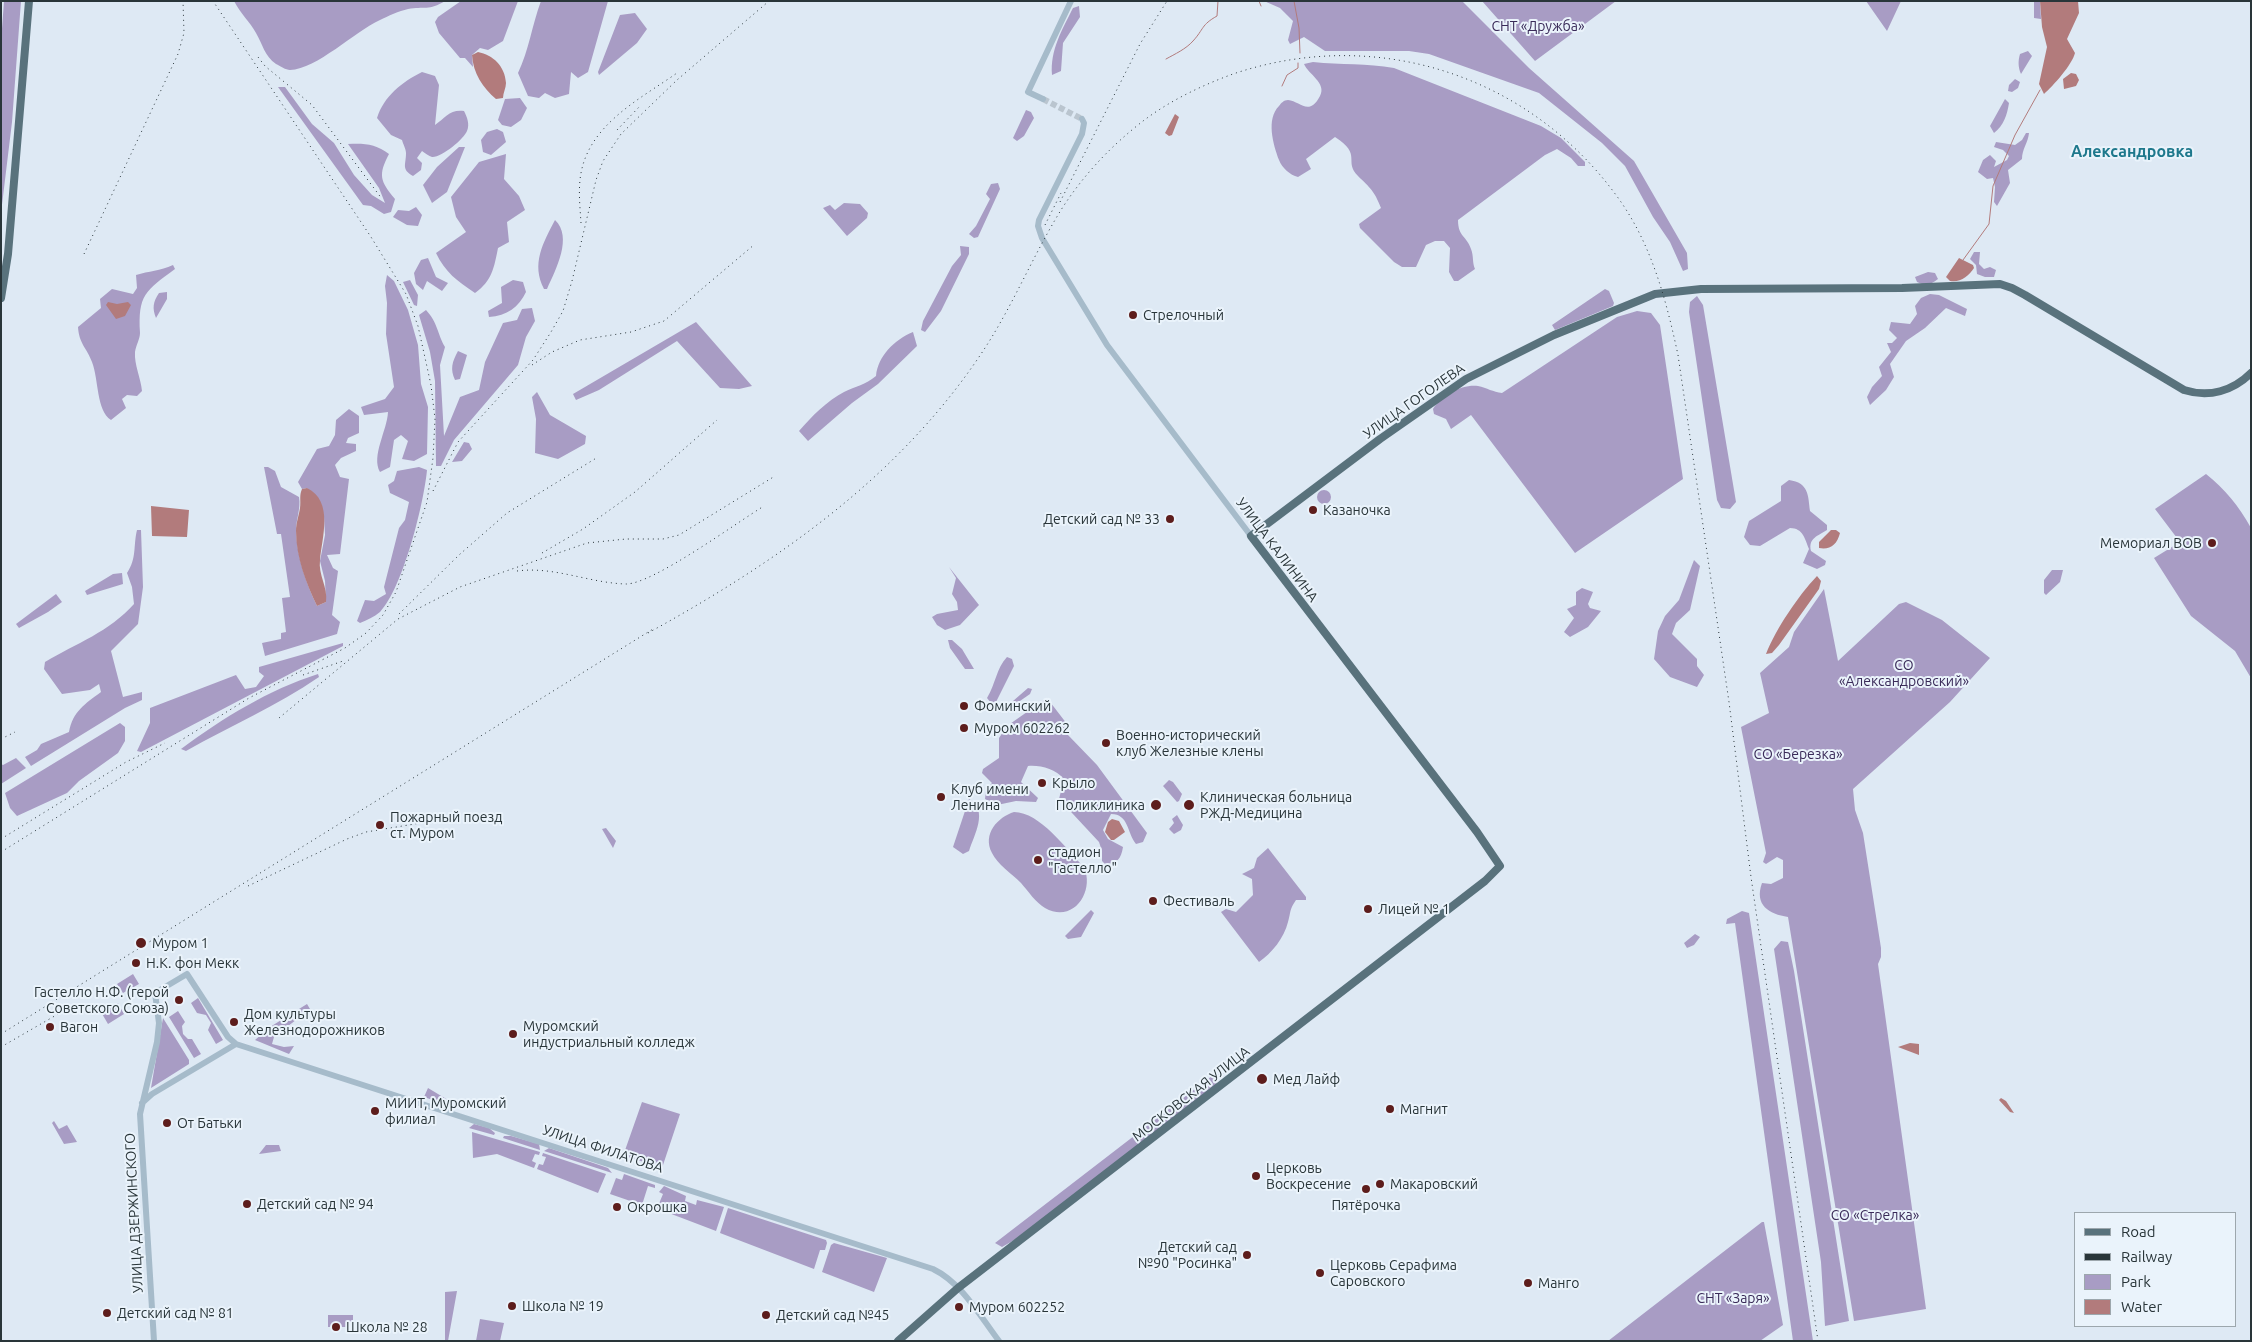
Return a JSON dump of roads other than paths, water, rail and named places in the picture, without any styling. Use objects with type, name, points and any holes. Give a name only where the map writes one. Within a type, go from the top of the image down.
[{"type":"main road","points":[[1,298],[8,254],[29,1]]},
{"type":"main road","name":"УЛИЦА ГОГОЛЕВА","points":[[1251,536],[1380,439],[1466,378],[1554,335],[1664,292],[1701,289],[1902,288],[2000,284],[2025,295],[2184,390],[2201,394],[2222,391],[2237,385],[2251,373]]},
{"type":"main road","name":"УЛИЦА КАЛИНИНА","points":[[1251,536],[1477,832],[1500,866]]},
{"type":"main road","name":"МОСКОВСКАЯ УЛИЦА","points":[[898,1341],[958,1288],[1478,886],[1500,866]]},
{"type":"street","points":[[1042,100],[1028,92],[1071,1]]},
{"type":"street","name":"УЛИЦА КАЛИНИНА","points":[[1082,120],[1084,122],[1082,134],[1039,220],[1038,226],[1044,242],[1107,345],[1251,536]]},
{"type":"street","name":"УЛИЦА ДЗЕРЖИНСКОГО","points":[[154,1341],[141,1104],[157,1042],[159,1023],[155,993],[187,974],[228,1037],[236,1044]]},
{"type":"street","points":[[141,1104],[152,1094],[236,1044]]},
{"type":"street","name":"УЛИЦА ФИЛАТОВА","points":[[236,1044],[933,1269],[948,1278],[958,1288],[999,1341]]},
{"type":"street","points":[[147,1084],[152,1094]]},
{"type":"water","points":[[2040,1],[2078,1],[2079,13],[2067,39],[2075,53],[2073,58],[2062,75],[2044,94],[2039,84],[2047,47],[2042,27]]},
{"type":"water","points":[[478,52],[489,56],[501,67],[506,83],[503,98],[496,99],[479,80],[474,68],[472,55]]},
{"type":"water","points":[[2071,73],[2076,74],[2079,80],[2076,86],[2064,89],[2063,79]]},
{"type":"water","points":[[1175,114],[1179,117],[1172,135],[1169,136],[1165,133]]},
{"type":"water","points":[[1959,258],[1973,265],[1974,268],[1964,278],[1950,281],[1946,277]]},
{"type":"water","points":[[108,302],[117,304],[128,302],[131,305],[125,316],[116,319],[106,305]]},
{"type":"water","points":[[307,488],[321,502],[324,511],[320,565],[326,591],[326,602],[317,606],[302,570],[296,541],[302,489]]},
{"type":"water","points":[[151,506],[189,510],[187,537],[152,536]]},
{"type":"water","points":[[1831,530],[1836,530],[1840,533],[1835,544],[1830,547],[1819,548],[1819,542]]},
{"type":"water","points":[[1817,576],[1821,581],[1819,589],[1779,645],[1772,653],[1766,654],[1788,613]]},
{"type":"water","points":[[1112,819],[1119,821],[1125,832],[1114,840],[1111,840],[1105,832],[1108,822]]},
{"type":"water","points":[[1910,1043],[1919,1044],[1919,1055],[1898,1047]]},
{"type":"water","points":[[2001,1098],[2006,1101],[2014,1113],[2010,1112],[1999,1100]]},
{"type":"waterway","points":[[1166,59],[1190,44],[1205,25],[1217,16],[1218,1]]},
{"type":"waterway","points":[[1259,1],[1261,6]]},
{"type":"waterway","points":[[1294,1],[1299,28],[1300,53]]},
{"type":"waterway","points":[[1282,86],[1287,75],[1298,68],[1298,63]]},
{"type":"waterway","points":[[1963,260],[1989,224],[1993,186],[2015,135],[2040,90]]},
{"type":"tunnel","points":[[1043,99],[1082,119]]},
{"type":"railway","points":[[84,254],[178,54],[184,33],[183,1]]},
{"type":"railway","points":[[1,852],[249,698],[345,648],[366,633],[383,615],[396,592],[427,502],[433,458],[435,419],[431,385],[418,326],[406,294],[371,237],[213,1]]},
{"type":"railway","points":[[433,491],[458,442],[533,360],[563,311],[596,180],[603,161],[621,134],[677,80],[769,1]]},
{"type":"railway","points":[[1060,202],[1140,44],[1167,1]]},
{"type":"railway","points":[[648,633],[743,577],[788,546],[832,513],[873,478],[912,440],[948,399],[981,354],[1003,319],[1061,210],[1078,186],[1096,164],[1127,134],[1171,102],[1233,74],[1287,60],[1340,56],[1393,59],[1444,71],[1493,91],[1539,118],[1580,153],[1616,195],[1628,213],[1639,232],[1656,272],[1678,355],[1729,702],[1751,877],[1818,1341]]},
{"type":"railway","points":[[258,57],[265,66],[312,105],[382,199]]},
{"type":"railway","points":[[581,223],[579,192],[581,173],[586,156],[595,140],[618,114],[677,73]]},
{"type":"railway","points":[[617,130],[641,105]]},
{"type":"railway","points":[[1045,225],[1061,193]]},
{"type":"railway","points":[[532,365],[552,352],[580,340],[631,332],[664,321],[755,244]]},
{"type":"railway","points":[[542,553],[583,529],[635,492],[717,420]]},
{"type":"railway","points":[[399,614],[459,555],[507,513],[598,457]]},
{"type":"railway","points":[[279,718],[398,619],[460,587],[587,543],[626,539],[663,539],[679,535],[775,476]]},
{"type":"railway","points":[[517,571],[544,571],[612,583],[626,584],[639,581],[674,564],[764,506]]},
{"type":"railway","points":[[1,1034],[653,629]]},
{"type":"railway","points":[[303,675],[343,661]]},
{"type":"railway","points":[[1,739],[15,732]]},
{"type":"railway","points":[[1,839],[126,762],[165,743]]},
{"type":"railway","points":[[248,886],[347,839],[366,832],[457,817]]},
{"type":"railway","points":[[1,1047],[65,1010]]},
{"type":"place","name":"Стрелочный","points":[[1133,315]]},
{"type":"place","name":"Казаночка","points":[[1313,510]]},
{"type":"place","name":"Детский сад № 33","points":[[1170,519]]},
{"type":"place","name":"Мемориал ВОВ","points":[[2212,543]]},
{"type":"place","name":"Фоминский","points":[[964,706]]},
{"type":"place","name":"Муром 602262","points":[[964,728]]},
{"type":"place","name":"Военно-исторический клуб Железные клены","points":[[1106,743]]},
{"type":"place","name":"Крыло","points":[[1042,783]]},
{"type":"place","name":"Клуб имени Ленина","points":[[941,797]]},
{"type":"place","name":"Поликлиника","points":[[1156,805]]},
{"type":"place","name":"Клиническая больница РЖД-Медицина","points":[[1189,805]]},
{"type":"place","name":"Пожарный поезд ст. Муром","points":[[380,825]]},
{"type":"place","name":"стадион \"Гастелло\"","points":[[1038,860]]},
{"type":"place","name":"Фестиваль","points":[[1153,901]]},
{"type":"place","name":"Лицей № 1","points":[[1368,909]]},
{"type":"place","name":"Муром 1","points":[[141,943]]},
{"type":"place","name":"Н.К. фон Мекк","points":[[136,963]]},
{"type":"place","name":"Гастелло Н.Ф. (герой Советского Союза)","points":[[179,1000]]},
{"type":"place","name":"Дом культуры Железнодорожников","points":[[234,1022]]},
{"type":"place","name":"Вагон","points":[[50,1027]]},
{"type":"place","name":"Муромский индустриальный колледж","points":[[513,1034]]},
{"type":"place","name":"Мед Лайф","points":[[1262,1079]]},
{"type":"place","name":"Магнит","points":[[1390,1109]]},
{"type":"place","name":"МИИТ, Муромский филиал","points":[[375,1111]]},
{"type":"place","name":"От Батьки","points":[[167,1123]]},
{"type":"place","name":"Церковь Воскресение","points":[[1256,1176]]},
{"type":"place","name":"Макаровский","points":[[1380,1184]]},
{"type":"place","name":"Пятёрочка","points":[[1366,1189]]},
{"type":"place","name":"Детский сад № 94","points":[[247,1204]]},
{"type":"place","name":"Окрошка","points":[[617,1207]]},
{"type":"place","name":"Детский сад №90 \"Росинка\"","points":[[1247,1255]]},
{"type":"place","name":"Церковь Серафима Саровского","points":[[1320,1273]]},
{"type":"place","name":"Манго","points":[[1528,1283]]},
{"type":"place","name":"Школа № 19","points":[[512,1306]]},
{"type":"place","name":"Муром 602252","points":[[959,1307]]},
{"type":"place","name":"Детский сад № 81","points":[[107,1313]]},
{"type":"place","name":"Детский сад №45","points":[[766,1315]]},
{"type":"place","name":"Школа № 28","points":[[336,1327]]},
{"type":"district","name":"Александровка","points":[[2132,152]]},
{"type":"park label","name":"СНТ «Дружба»","points":[[1538,26]]},
{"type":"park label","name":"СО «Александровский»","points":[[1904,674]]},
{"type":"park label","name":"СО «Березка»","points":[[1798,754]]},
{"type":"park label","name":"СО «Стрелка»","points":[[1875,1215]]},
{"type":"park label","name":"СНТ «Заря»","points":[[1733,1298]]}]
